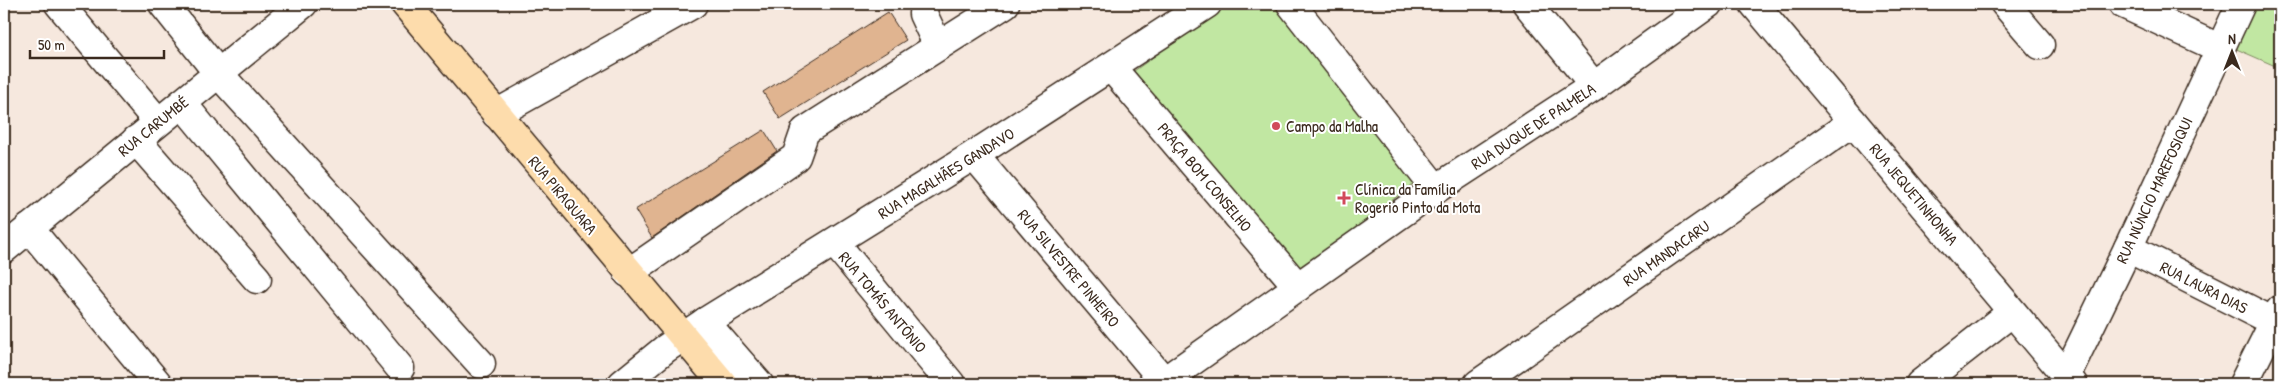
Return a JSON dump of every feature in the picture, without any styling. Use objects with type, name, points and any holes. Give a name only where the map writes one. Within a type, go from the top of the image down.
[{"type":"main road","name":"RUA PIRAQUARA","points":[[405,4],[628,273],[723,384]]},
{"type":"street","points":[[59,4],[158,122]]},
{"type":"street","points":[[162,4],[218,73],[481,364]]},
{"type":"street","name":"RUA CARUMBÉ","points":[[4,249],[303,4]]},
{"type":"street","points":[[924,4],[923,14],[938,46]]},
{"type":"street","points":[[628,273],[796,157],[805,131],[1005,4]]},
{"type":"street","name":"RUA MAGALHÃES GANDAVO","points":[[622,384],[682,337],[705,322],[974,155],[1207,4]]},
{"type":"street","points":[[1291,4],[1436,189]]},
{"type":"street","points":[[1527,4],[1594,86]]},
{"type":"street","name":"RUA DUQUE DE PALMELA","points":[[1162,383],[1436,189],[1594,86],[1708,4]]},
{"type":"street","name":"RUA JEQUETINHONHA","points":[[1754,4],[2069,380]]},
{"type":"street","points":[[2005,4],[2040,45]]},
{"type":"street","name":"RUA NÚNCIO MAREFOSIQUI","points":[[2069,380],[2219,48],[2241,4]]},
{"type":"street","points":[[496,114],[684,6]]},
{"type":"street","points":[[2129,7],[2219,48]]},
{"type":"street","name":"PRAÇA BOM CONSELHO","points":[[1111,67],[1298,287]]},
{"type":"street","points":[[182,103],[400,368]]},
{"type":"street","name":"RUA MANDACARU","points":[[1478,384],[1853,122]]},
{"type":"street","points":[[136,140],[257,279]]},
{"type":"street","name":"RUA SILVESTRE PINHEIRO","points":[[974,155],[1162,383]]},
{"type":"street","points":[[29,228],[158,384]]},
{"type":"street","name":"RUA TOMÁS ANTÔNIO","points":[[835,243],[951,384]]},
{"type":"street","name":"RUA LAURA DIAS","points":[[2128,248],[2278,319]]},
{"type":"street","points":[[1920,384],[2011,313]]},
{"type":"street","points":[[2243,384],[2278,319]]},
{"type":"street","points":[[705,322],[759,384]]},
{"type":"green space","name":"Campo da Malha","points":[[1226,4],[1277,4],[1416,182],[1298,272],[1134,71]]},
{"type":"green space","points":[[2245,4],[2280,4],[2280,68],[2225,44]]},
{"type":"building","points":[[888,12],[906,40],[780,119],[763,92]]},
{"type":"building","points":[[764,130],[777,151],[652,238],[635,210]]},
{"type":"place","name":"Campo da Malha","points":[[1276,126]]},
{"type":"place","name":"Clínica da Família Rogerio Pinto da Mota","points":[[1344,198]]}]
